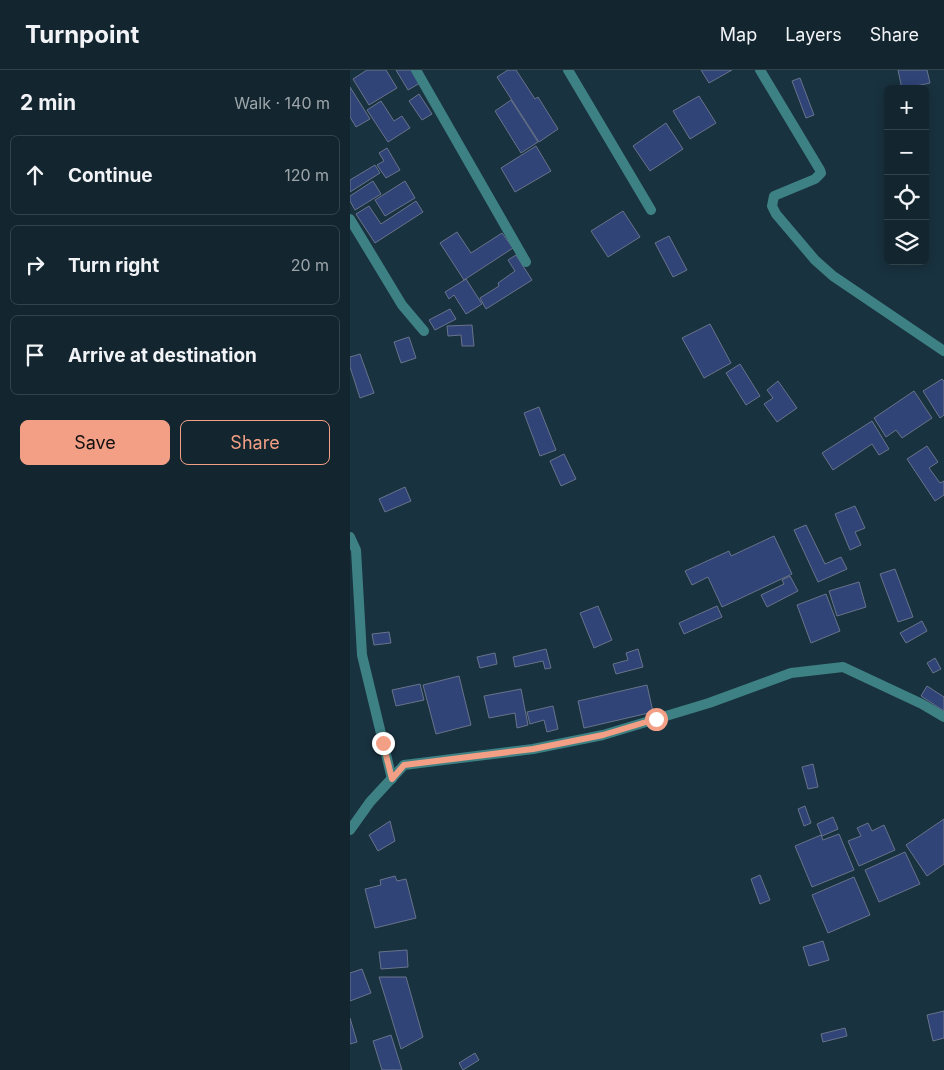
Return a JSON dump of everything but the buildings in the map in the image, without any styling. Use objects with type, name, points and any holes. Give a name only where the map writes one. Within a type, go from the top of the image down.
[{"type":"street","points":[[416,70],[526,262]]},
{"type":"street","points":[[568,70],[651,210]]},
{"type":"street","points":[[760,70],[821,174],[815,179],[774,196],[772,206],[776,214],[815,260],[833,276],[944,351]]},
{"type":"street","points":[[350,219],[402,305],[424,331]]},
{"type":"street","points":[[350,537],[356,550],[362,656],[392,779]]},
{"type":"street","points":[[350,830],[370,802],[404,765],[533,749],[603,735],[709,703],[792,673],[843,666],[922,704],[944,717]]},
{"type":"route","points":[[383,743],[392,779],[404,765],[533,749],[603,735],[656,719]]}]
